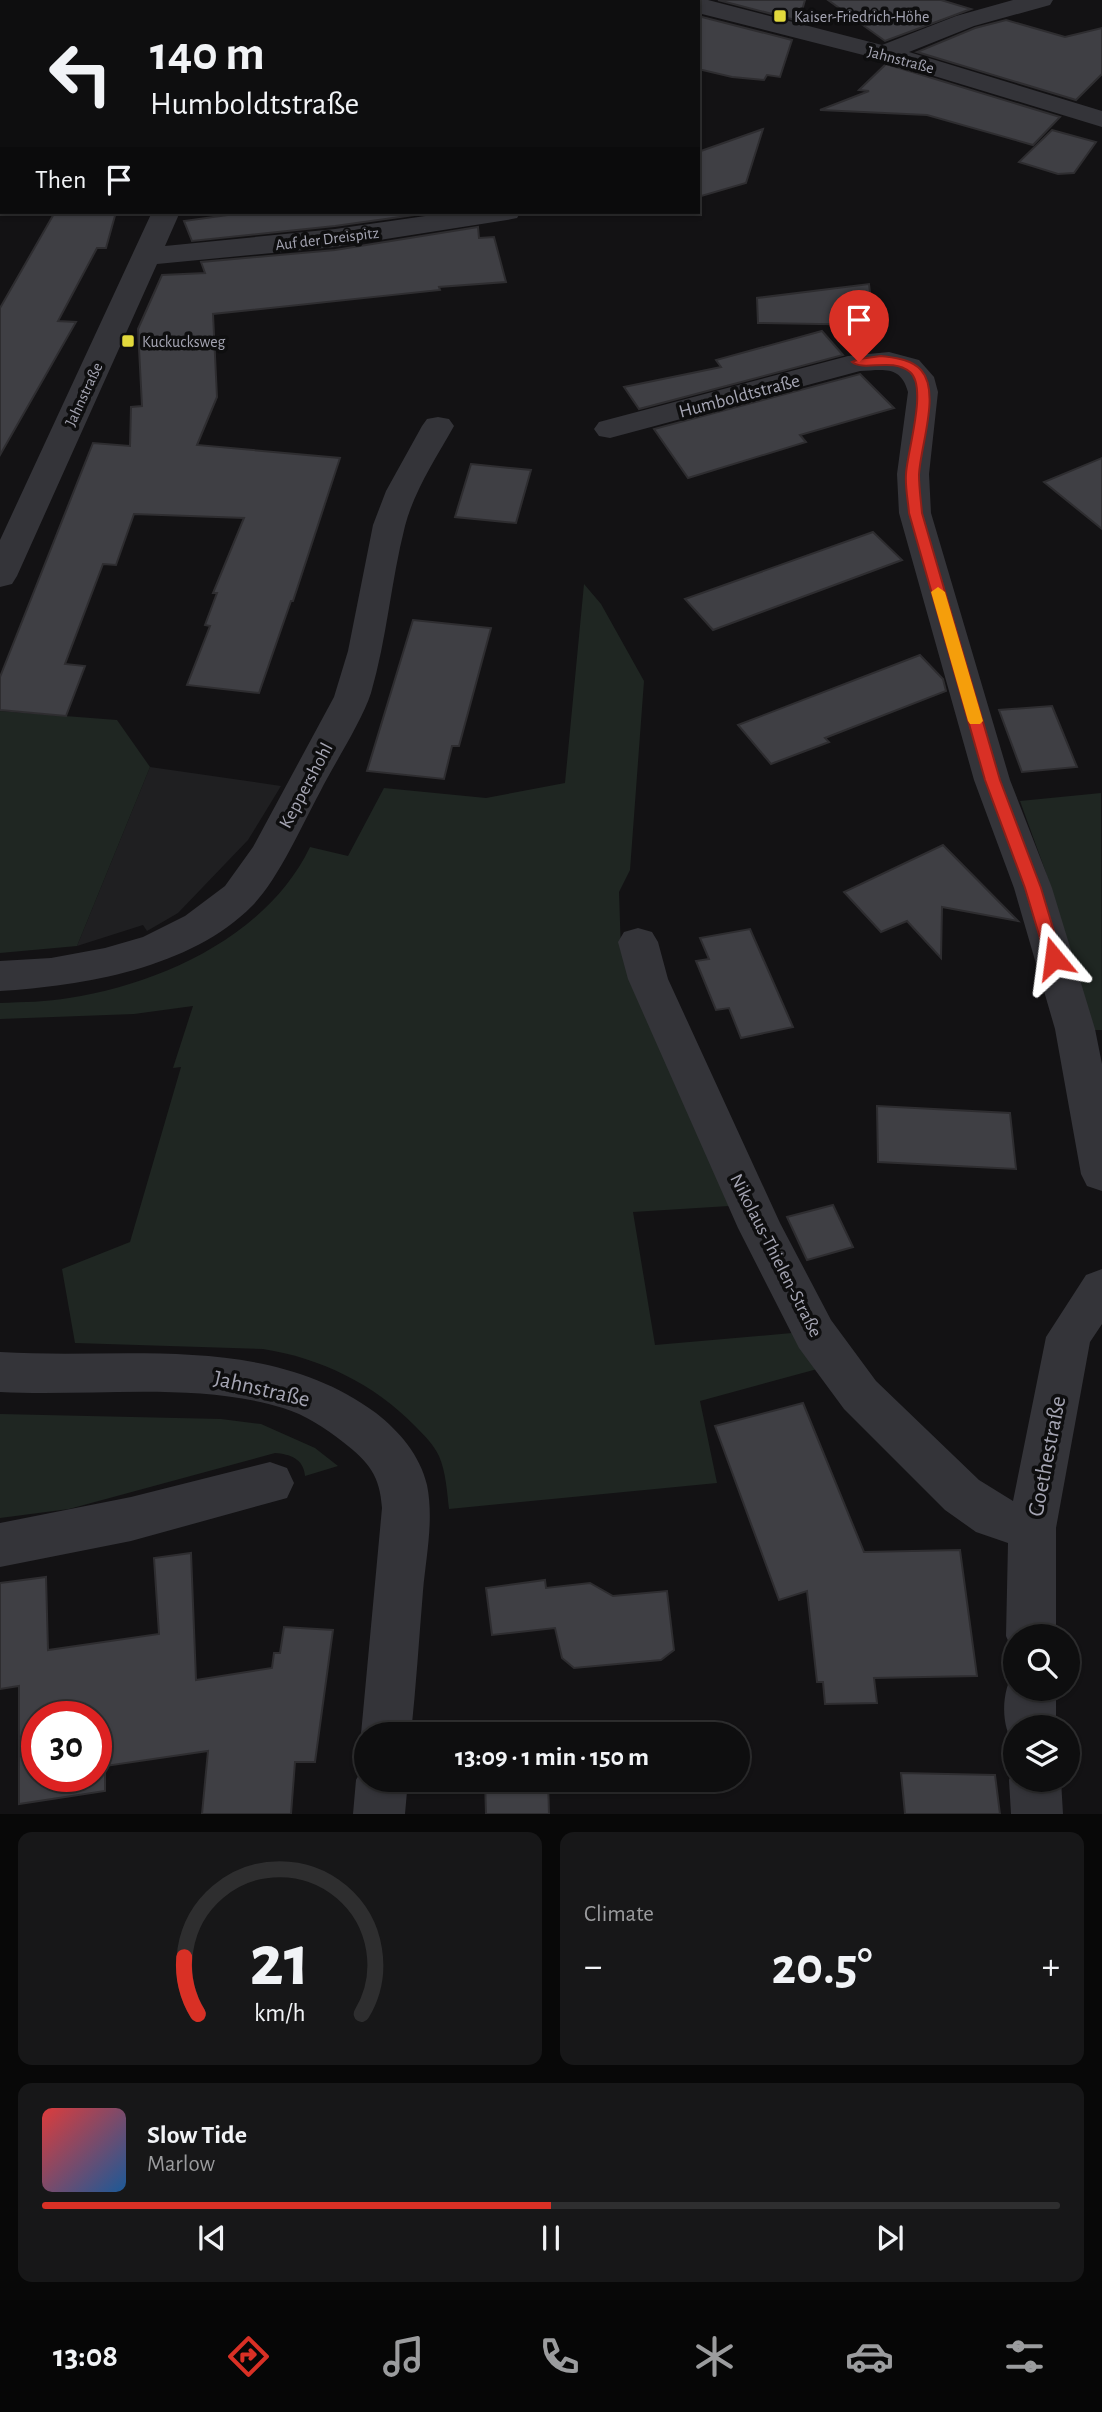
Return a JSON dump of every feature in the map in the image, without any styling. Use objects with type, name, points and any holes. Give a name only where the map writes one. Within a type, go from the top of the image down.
[{"type":"street","points":[[884,53],[956,14],[1041,0]]},
{"type":"street","name":"Jahnstraße","points":[[700,6],[884,53],[1102,119]]},
{"type":"street","name":"Jahnstraße","points":[[3,561],[165,214]]},
{"type":"street","name":"Auf der Dreispitz","points":[[146,256],[335,238],[494,214]]},
{"type":"street","name":"Humboldtstraße","points":[[610,429],[859,362],[881,360],[902,363],[916,371],[922,381],[923,399],[913,474],[915,513],[992,780],[1033,888],[1075,1029],[1102,1174]]},
{"type":"street","name":"Keppershohl","points":[[0,976],[51,974],[105,963],[157,947],[199,926],[239,896],[268,855],[352,697],[365,651],[389,525],[402,491],[438,426]]},
{"type":"street","name":"Nikolaus-Thielen-Straße","points":[[638,942],[648,979],[760,1228],[815,1334],[860,1395],[962,1495],[993,1517],[1032,1528]]},
{"type":"street","name":"Goethestraße","points":[[1031,1624],[1032,1528],[1068,1337],[1102,1288]]},
{"type":"street","name":"Jahnstraße","points":[[0,1372],[75,1376],[188,1373],[230,1377],[293,1391],[334,1406],[363,1429],[390,1456],[403,1485],[404,1537],[387,1722]]},
{"type":"street","points":[[0,1545],[131,1519],[270,1483]]},
{"type":"street","points":[[379,1814],[381,1792]]},
{"type":"street","points":[[1036,1792],[1037,1814]]},
{"type":"shaded area","points":[[584,584],[601,604],[644,681],[630,870],[619,892],[621,952],[729,1206],[633,1212],[655,1345],[792,1333],[821,1368],[700,1401],[717,1483],[449,1509],[441,1462],[428,1440],[382,1398],[326,1366],[263,1349],[75,1343],[62,1269],[130,1242],[181,1067],[173,1068],[193,1006],[134,1014],[0,1019],[0,1003],[52,1000],[104,991],[140,981],[208,950],[240,930],[268,906],[291,878],[310,847],[348,856],[384,788],[486,798],[565,783]]},
{"type":"shaded area","points":[[0,711],[117,720],[150,767],[77,946],[0,953]]},
{"type":"shaded area","points":[[150,767],[281,786],[248,840],[178,913],[147,931],[143,925],[77,946]]},
{"type":"shaded area","points":[[1101,793],[1102,1030],[1092,1030],[1045,870],[1020,801]]},
{"type":"shaded area","points":[[0,1414],[221,1419],[261,1424],[315,1448],[338,1466],[305,1476],[302,1465],[295,1458],[275,1453],[69,1509],[0,1518]]},
{"type":"building","points":[[718,0],[805,0],[799,21]]},
{"type":"building","points":[[828,0],[941,0],[971,9],[885,41]]},
{"type":"building","points":[[700,17],[792,40],[780,77],[767,75],[764,80],[732,77],[700,69]]},
{"type":"building","points":[[1006,20],[1065,37],[1102,28],[1102,74],[1076,100],[917,52],[975,28]]},
{"type":"building","points":[[886,64],[1060,117],[1033,145],[927,115],[820,110],[869,91],[859,90]]},
{"type":"building","points":[[763,129],[746,183],[700,196],[700,151]]},
{"type":"building","points":[[1052,130],[1096,142],[1074,173],[1058,174],[1019,162]]},
{"type":"building","points":[[54,214],[115,214],[106,248],[97,248],[58,321],[76,322],[0,455],[0,308]]},
{"type":"building","points":[[422,214],[192,241],[184,221],[228,215]]},
{"type":"building","points":[[478,227],[479,238],[494,237],[506,282],[439,287],[440,290],[213,314],[217,397],[197,445],[340,458],[293,601],[259,693],[187,685],[210,626],[205,625],[217,593],[213,593],[244,518],[134,514],[116,565],[103,564],[65,664],[85,666],[66,716],[0,710],[0,677],[93,443],[130,446],[131,407],[142,406],[138,329],[162,275],[205,273],[201,262],[335,250]]},
{"type":"building","points":[[869,284],[874,325],[758,323],[757,298]]},
{"type":"building","points":[[822,331],[843,355],[639,409],[624,387],[721,367],[716,360]]},
{"type":"building","points":[[860,374],[894,408],[800,435],[806,442],[688,478],[654,429]]},
{"type":"building","points":[[1102,458],[1102,529],[1044,482]]},
{"type":"building","points":[[471,464],[531,470],[516,523],[455,517]]},
{"type":"building","points":[[873,532],[902,560],[713,630],[685,599]]},
{"type":"building","points":[[413,620],[491,628],[459,746],[452,746],[444,779],[367,771]]},
{"type":"building","points":[[920,655],[943,679],[946,691],[825,738],[829,742],[771,764],[738,725]]},
{"type":"building","points":[[1052,706],[1077,767],[1022,772],[999,710]]},
{"type":"building","points":[[943,845],[1018,921],[942,907],[941,958],[907,921],[881,932],[844,892]]},
{"type":"building","points":[[750,929],[793,1027],[741,1038],[729,1008],[716,1010],[696,961],[709,959],[700,938]]},
{"type":"building","points":[[877,1106],[1010,1113],[1016,1169],[878,1162]]},
{"type":"building","points":[[833,1205],[853,1247],[807,1260],[787,1217]]},
{"type":"building","points":[[803,1403],[864,1552],[960,1550],[977,1676],[874,1678],[877,1703],[825,1704],[823,1682],[817,1682],[807,1591],[779,1600],[715,1426]]},
{"type":"building","points":[[191,1553],[196,1680],[272,1668],[274,1653],[280,1653],[284,1627],[333,1630],[315,1762],[295,1762],[291,1814],[202,1814],[208,1751],[112,1765],[112,1701],[21,1701],[21,1792],[98,1792],[19,1804],[19,1686],[0,1689],[0,1583],[46,1577],[48,1650],[159,1634],[154,1558]]},
{"type":"building","points":[[545,1580],[546,1588],[590,1583],[613,1596],[667,1591],[674,1650],[661,1660],[574,1668],[562,1658],[555,1628],[492,1635],[486,1588]]},
{"type":"building","points":[[901,1773],[995,1775],[1000,1814],[905,1814]]},
{"type":"building","points":[[485,1792],[548,1792],[549,1814],[486,1814]]},
{"type":"slow traffic","points":[[938,592],[975,721]]},
{"type":"place","name":"Kaiser-Friedrich-Höhe","points":[[780,16]]},
{"type":"place","name":"Kuckucksweg","points":[[128,341]]},
{"type":"route","points":[[859,362],[881,360],[902,363],[916,371],[922,381],[923,399],[913,474],[915,513],[992,780],[1033,888],[1054,958]]}]
